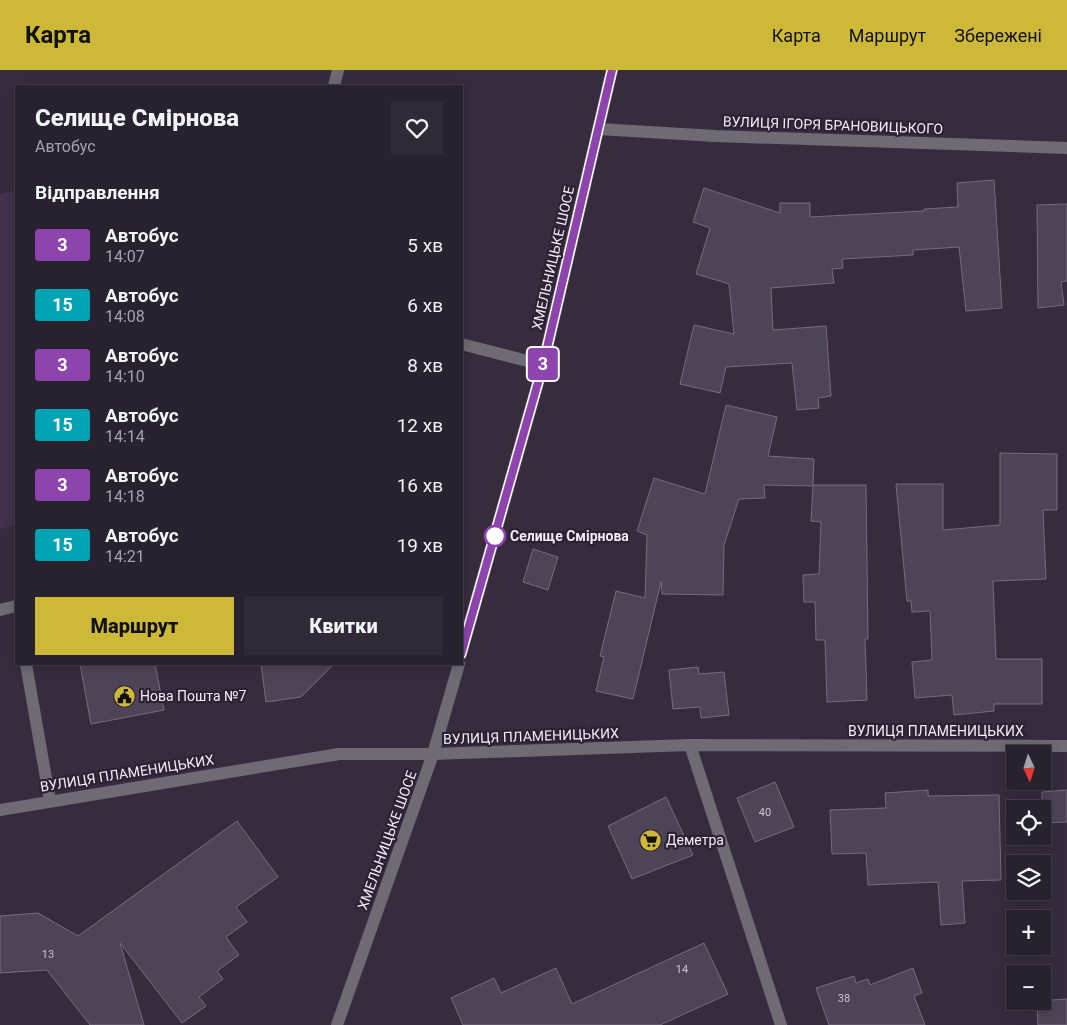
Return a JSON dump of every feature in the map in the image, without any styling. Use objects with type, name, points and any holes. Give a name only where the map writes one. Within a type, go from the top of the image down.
[{"type":"street","points":[[334,85],[338,70]]},
{"type":"street","name":"ХМЕЛЬНИЦЬКЕ ШОСЕ","points":[[463,647],[543,365],[612,70]]},
{"type":"street","name":"ВУЛИЦЯ ІГОРЯ БРАНОВИЦЬКОГО","points":[[599,129],[715,136],[1067,148]]},
{"type":"street","points":[[463,345],[543,365]]},
{"type":"street","points":[[0,610],[15,606]]},
{"type":"street","points":[[26,665],[50,801]]},
{"type":"street","name":"ХМЕЛЬНИЦЬКЕ ШОСЕ","points":[[337,1025],[433,754],[459,665]]},
{"type":"street","points":[[690,745],[781,1025]]},
{"type":"street","name":"ВУЛИЦЯ ПЛАМЕНИЦЬКИХ","points":[[0,810],[339,754],[433,754],[690,745],[1067,746]]},
{"type":"shaded area","points":[[15,190],[15,525],[0,529],[0,194]]},
{"type":"building","points":[[994,180],[1002,308],[966,311],[959,247],[913,250],[913,255],[842,259],[843,268],[832,269],[834,283],[771,288],[773,330],[826,326],[831,396],[818,398],[819,408],[797,410],[792,363],[726,367],[720,393],[680,384],[694,325],[734,334],[729,284],[696,274],[710,228],[693,222],[704,188],[780,213],[780,203],[810,203],[810,217],[924,211],[924,209],[958,207],[957,183]]},
{"type":"building","points":[[1067,204],[1067,281],[1061,282],[1064,305],[1038,308],[1037,205]]},
{"type":"building","points":[[726,405],[777,417],[768,456],[814,459],[813,485],[866,485],[868,639],[865,639],[867,700],[827,702],[825,640],[816,640],[815,602],[804,602],[803,575],[819,574],[821,522],[811,521],[813,486],[764,485],[765,498],[739,499],[724,545],[723,595],[662,594],[661,582],[633,699],[596,691],[604,657],[600,656],[616,591],[645,598],[647,535],[637,531],[654,478],[705,494]]},
{"type":"building","points":[[1000,453],[1057,454],[1057,510],[1043,510],[1046,579],[993,581],[996,659],[1042,659],[1042,704],[994,704],[994,711],[954,715],[952,695],[915,698],[912,662],[932,660],[930,611],[912,612],[911,601],[907,601],[896,484],[943,484],[943,530],[1000,525]]},
{"type":"building","points":[[533,549],[558,557],[548,590],[523,582]]},
{"type":"building","name":"Нова Пошта №7","points":[[80,665],[155,665],[164,710],[91,724]]},
{"type":"building","points":[[261,665],[333,665],[301,697],[266,702]]},
{"type":"building","points":[[698,667],[699,674],[724,672],[729,715],[701,718],[700,707],[673,709],[669,670]]},
{"type":"building","points":[[775,782],[794,827],[755,842],[737,798]]},
{"type":"building","points":[[928,790],[928,796],[999,795],[1001,880],[962,881],[965,923],[941,925],[938,882],[868,885],[866,853],[832,854],[830,810],[886,808],[885,793]]},
{"type":"building","points":[[1067,790],[1067,822],[1051,823],[1051,800],[1042,800],[1042,792]]},
{"type":"building","name":"Деметра","points":[[666,797],[693,855],[632,879],[608,826]]},
{"type":"building","points":[[237,821],[278,877],[236,907],[247,922],[226,937],[239,955],[217,971],[223,979],[199,997],[206,1006],[182,1023],[120,943],[144,1025],[90,1025],[47,970],[0,973],[0,916],[38,913],[78,936]]},
{"type":"building","points":[[704,943],[728,994],[660,1025],[463,1025],[451,998],[494,978],[501,993],[556,968],[572,1004]]},
{"type":"building","points":[[913,968],[922,993],[914,996],[925,1025],[829,1025],[816,988],[854,976],[856,983],[868,979],[870,985]]},
{"type":"building","points":[[1067,999],[1067,1025],[1038,1025],[1037,1010],[1051,1010],[1051,1000]]},
{"type":"bus line","name":"3","points":[[463,647],[543,365],[612,70]]},
{"type":"place","name":"Селище Смірнова","points":[[495,536]]},
{"type":"place","name":"Нова Пошта №7","points":[[124,696]]},
{"type":"place","name":"Деметра","points":[[650,840]]}]
